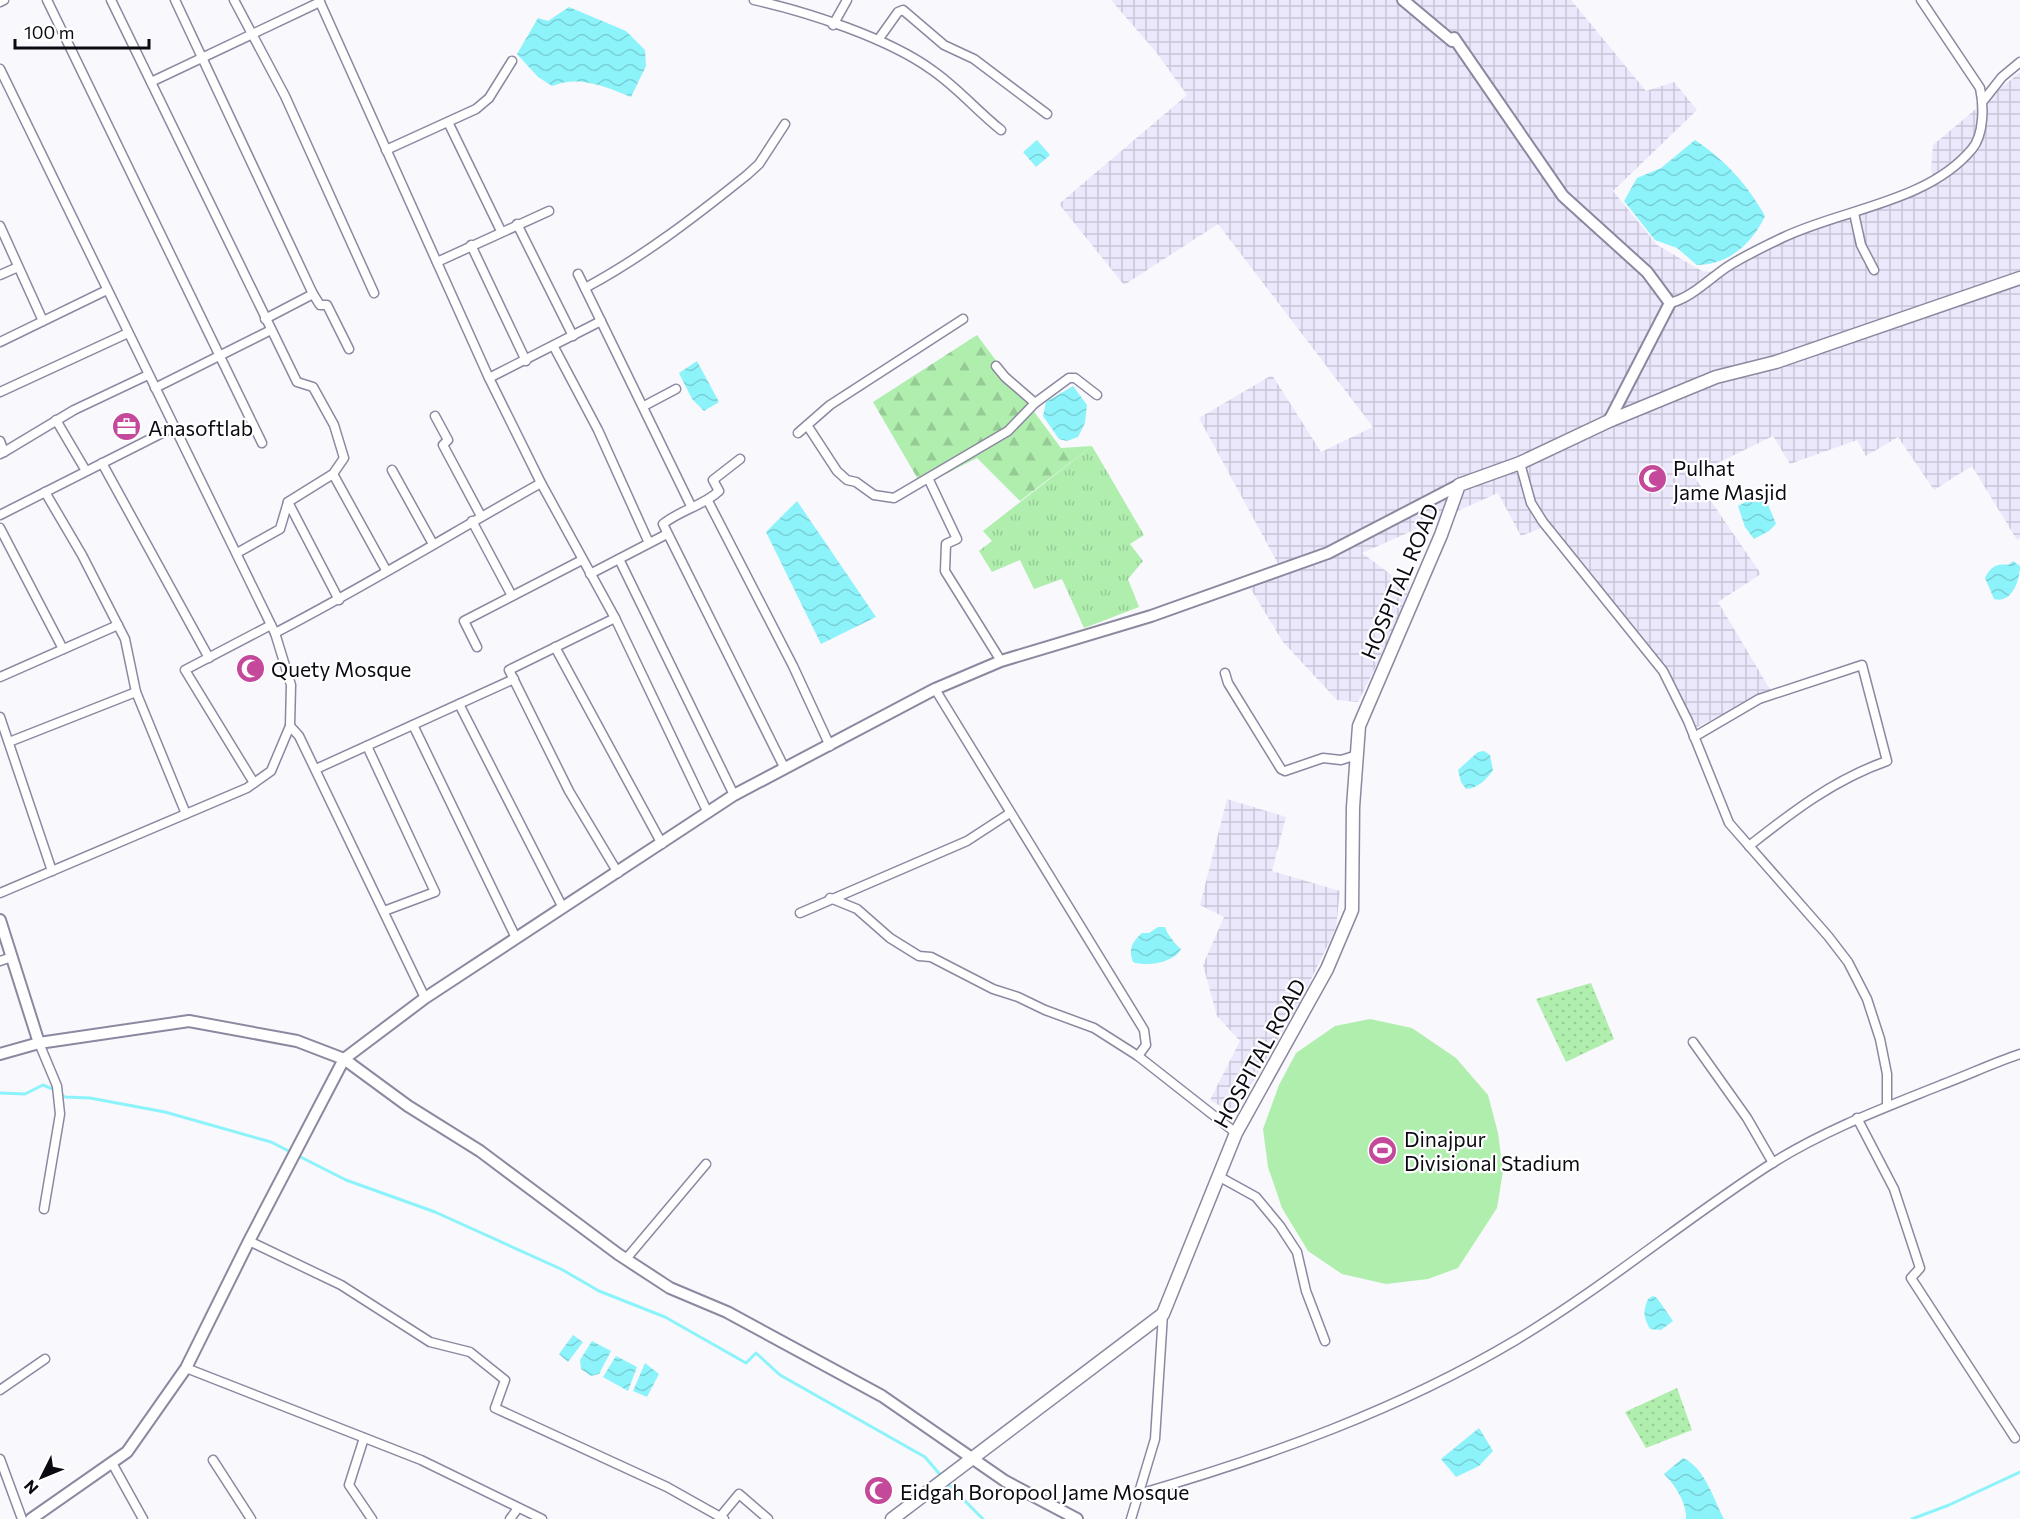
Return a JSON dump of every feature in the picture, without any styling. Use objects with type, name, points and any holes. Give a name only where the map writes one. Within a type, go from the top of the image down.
[{"type":"main road","points":[[1459,485],[1520,463],[1610,421],[1716,377],[1776,362],[2020,278]]},
{"type":"main road","name":"HOSPITAL ROAD","points":[[1163,1314],[1236,1132],[1327,969],[1352,910],[1353,807],[1359,726],[1441,535],[1459,485]]},
{"type":"main road","points":[[892,1519],[1163,1314]]},
{"type":"street","points":[[0,2],[4,0]]},
{"type":"street","points":[[47,0],[262,443]]},
{"type":"street","points":[[111,0],[297,382],[313,387],[334,425],[344,458],[333,474],[288,502],[280,529],[237,553]]},
{"type":"street","points":[[175,0],[313,294],[321,305],[327,305],[349,349]]},
{"type":"street","points":[[234,0],[285,96],[374,293]]},
{"type":"street","points":[[754,0],[894,46],[939,74],[1002,130]]},
{"type":"street","points":[[834,25],[847,0]]},
{"type":"street","points":[[1403,0],[1452,41],[1454,38],[1563,196],[1647,272],[1670,303]]},
{"type":"street","points":[[1610,421],[1670,303],[1681,300],[1729,266],[1785,236],[1854,213],[1941,176],[1972,149],[1980,135],[1983,101],[1980,88],[1921,0]]},
{"type":"street","points":[[151,82],[319,1],[489,378],[541,483],[615,618],[708,813]]},
{"type":"street","points":[[878,40],[898,12],[903,10],[944,45],[974,59],[1047,114]]},
{"type":"street","points":[[386,150],[476,109],[489,98],[512,61]]},
{"type":"street","points":[[1983,101],[2002,77],[2020,62]]},
{"type":"street","points":[[0,69],[273,629],[291,686],[290,726],[271,771],[254,783],[186,814],[0,893]]},
{"type":"street","points":[[448,122],[501,231]]},
{"type":"street","points":[[585,288],[612,274],[670,234],[747,176],[759,164],[785,124]]},
{"type":"street","points":[[437,262],[549,211]]},
{"type":"street","points":[[1854,213],[1861,245],[1874,270]]},
{"type":"street","points":[[517,224],[573,336]]},
{"type":"street","points":[[0,226],[43,321]]},
{"type":"street","points":[[471,245],[526,361]]},
{"type":"street","points":[[0,275],[18,267]]},
{"type":"street","points":[[578,274],[691,506]]},
{"type":"street","points":[[0,342],[107,290]]},
{"type":"street","points":[[265,319],[313,294]]},
{"type":"street","points":[[798,433],[830,405],[963,320]]},
{"type":"street","points":[[489,378],[602,321]]},
{"type":"street","points":[[155,388],[271,330]]},
{"type":"street","points":[[0,392],[128,333]]},
{"type":"street","points":[[554,347],[598,430],[649,543]]},
{"type":"street","points":[[996,366],[1035,403]]},
{"type":"street","points":[[0,441],[2,453],[56,420],[148,375]]},
{"type":"street","points":[[807,425],[837,471],[847,480],[856,482],[874,495],[894,498],[929,480],[1008,431],[1035,403],[1069,378],[1075,378],[1097,395]]},
{"type":"street","points":[[644,406],[676,389]]},
{"type":"street","points":[[435,416],[448,440],[443,446],[481,516]]},
{"type":"street","points":[[56,420],[86,471]]},
{"type":"street","points":[[0,515],[174,427]]},
{"type":"street","points":[[740,459],[713,480],[719,491],[708,501],[691,506],[663,524],[784,767]]},
{"type":"street","points":[[102,463],[209,658]]},
{"type":"street","points":[[1520,463],[1531,503],[1543,522],[1663,671],[1694,737],[1729,823],[1828,936],[1862,990],[1880,1039],[1887,1074],[1887,1105]]},
{"type":"street","points":[[392,470],[433,544]]},
{"type":"street","points":[[333,474],[386,570]]},
{"type":"street","points":[[929,480],[957,539],[946,544],[945,571],[1001,661]]},
{"type":"street","points":[[254,783],[185,670],[339,600],[386,570],[541,483]]},
{"type":"street","points":[[31,1519],[127,1452],[186,1368],[298,1144],[344,1059],[425,998],[734,795],[935,689],[1001,661],[1150,616],[1328,554],[1459,485]]},
{"type":"street","points":[[45,492],[82,555],[125,639],[136,692],[186,814]]},
{"type":"street","points":[[708,501],[793,666],[830,746]]},
{"type":"street","points":[[288,502],[339,600]]},
{"type":"street","points":[[472,521],[512,596]]},
{"type":"street","points":[[0,528],[63,649]]},
{"type":"street","points":[[590,574],[667,534]]},
{"type":"street","points":[[619,559],[734,795]]},
{"type":"street","points":[[477,647],[464,621],[582,560]]},
{"type":"street","points":[[615,618],[509,670],[569,791],[618,873]]},
{"type":"street","points":[[0,677],[118,625]]},
{"type":"street","points":[[555,647],[662,844]]},
{"type":"street","points":[[1694,737],[1760,699],[1862,665],[1887,761],[1856,771],[1828,788],[1749,846]]},
{"type":"street","points":[[1225,673],[1228,683],[1281,769],[1285,771],[1323,758],[1341,760],[1357,755]]},
{"type":"street","points":[[316,769],[514,680]]},
{"type":"street","points":[[935,689],[1144,1030],[1146,1045],[1138,1056]]},
{"type":"street","points":[[9,742],[136,692]]},
{"type":"street","points":[[459,704],[563,908]]},
{"type":"street","points":[[0,717],[52,871]]},
{"type":"street","points":[[413,725],[516,938]]},
{"type":"street","points":[[290,726],[299,736],[316,769],[425,998]]},
{"type":"street","points":[[367,746],[435,892],[384,911]]},
{"type":"street","points":[[800,912],[968,841],[1010,813]]},
{"type":"street","points":[[830,898],[857,909],[890,938],[919,956],[931,957],[993,989],[1094,1028],[1138,1056],[1236,1132]]},
{"type":"street","points":[[0,920],[39,1043],[57,1086],[60,1114],[44,1209]]},
{"type":"street","points":[[0,961],[12,957]]},
{"type":"street","points":[[0,1054],[39,1043],[189,1021],[297,1041],[344,1059],[408,1106],[480,1151],[543,1201],[670,1288],[727,1312],[882,1396],[1005,1481],[1077,1519]]},
{"type":"street","points":[[1693,1042],[1747,1118],[1773,1163]]},
{"type":"street","points":[[1139,1494],[1306,1441],[1444,1379],[1516,1340],[1577,1302],[1665,1236],[1773,1163],[1857,1118],[2020,1054]]},
{"type":"street","points":[[1857,1118],[1894,1189],[1920,1268],[1911,1278],[2015,1438]]},
{"type":"street","points":[[626,1259],[706,1164]]},
{"type":"street","points":[[1218,1176],[1256,1197],[1280,1226],[1297,1252],[1306,1291],[1325,1341]]},
{"type":"street","points":[[249,1241],[341,1285],[430,1342],[470,1352],[505,1380],[495,1408],[667,1487],[722,1518],[739,1494],[768,1519]]},
{"type":"street","points":[[1131,1519],[1155,1439],[1163,1314]]},
{"type":"street","points":[[0,1390],[45,1359]]},
{"type":"street","points":[[186,1368],[421,1460],[542,1519]]},
{"type":"street","points":[[364,1438],[349,1485],[372,1519]]},
{"type":"street","points":[[0,1459],[22,1519]]},
{"type":"street","points":[[213,1460],[251,1519]]},
{"type":"street","points":[[111,1463],[143,1519]]},
{"type":"street","points":[[510,1519],[518,1508]]},
{"type":"shaded area","points":[[1111,0],[1571,0],[1646,91],[1674,82],[1697,110],[1613,191],[1657,245],[1702,271],[1712,272],[1790,238],[1936,181],[1931,170],[1933,145],[2020,72],[2020,538],[2017,540],[1972,466],[1934,490],[1898,437],[1866,456],[1857,440],[1790,464],[1773,436],[1693,475],[1761,574],[1718,602],[1771,691],[1695,728],[1665,668],[1650,646],[1551,524],[1521,536],[1498,493],[1362,553],[1409,588],[1394,630],[1358,702],[1337,700],[1283,642],[1249,586],[1282,571],[1199,418],[1272,375],[1321,452],[1373,427],[1218,224],[1124,285],[1059,204],[1187,95],[1156,52]]},
{"type":"shaded area","points":[[1227,799],[1286,817],[1272,871],[1340,891],[1336,928],[1300,1002],[1234,1114],[1210,1100],[1240,1041],[1217,1016],[1203,965],[1224,917],[1200,905]]},
{"type":"green space","points":[[977,335],[1061,448],[1092,446],[1020,501],[977,458],[922,486],[873,402]]},
{"type":"green space","points":[[1092,446],[1144,535],[1130,544],[1143,561],[1128,579],[1139,607],[1084,628],[1062,579],[1034,589],[1020,560],[992,572],[979,551],[992,541],[983,531]]},
{"type":"green space","points":[[1591,983],[1614,1039],[1566,1062],[1536,999]]},
{"type":"green space","name":"Dinajpur Divisional Stadium","points":[[1370,1019],[1412,1028],[1456,1058],[1488,1095],[1498,1133],[1503,1171],[1497,1208],[1458,1268],[1428,1279],[1386,1284],[1342,1274],[1308,1251],[1282,1208],[1268,1167],[1263,1129],[1279,1085],[1296,1053],[1335,1026]]},
{"type":"green space","points":[[1677,1388],[1692,1430],[1646,1448],[1625,1412]]},
{"type":"water","points":[[569,7],[626,31],[645,50],[646,66],[631,97],[602,86],[582,82],[552,86],[538,77],[517,54],[538,18],[548,21]]},
{"type":"water","points":[[1037,140],[1050,155],[1036,167],[1023,152]]},
{"type":"water","points":[[1695,140],[1735,174],[1765,216],[1760,226],[1738,251],[1719,261],[1697,265],[1677,248],[1655,240],[1624,201],[1637,178],[1661,168]]},
{"type":"water","points":[[697,361],[719,402],[704,411],[692,399],[679,373]]},
{"type":"water","points":[[1073,386],[1087,405],[1085,423],[1078,437],[1067,441],[1059,439],[1043,416],[1046,402]]},
{"type":"water","points":[[1765,497],[1776,524],[1769,531],[1754,539],[1745,527],[1738,506],[1749,500]]},
{"type":"water","points":[[797,501],[876,617],[821,644],[766,532]]},
{"type":"water","points":[[2013,561],[2020,566],[2014,590],[2006,598],[1994,599],[1985,578],[1994,567],[2008,565]]},
{"type":"water","points":[[1484,751],[1490,755],[1493,770],[1481,783],[1466,789],[1461,782],[1458,770],[1478,752]]},
{"type":"water","points":[[1158,927],[1165,927],[1171,939],[1181,949],[1172,958],[1159,963],[1133,962],[1131,949],[1136,939],[1142,933],[1149,933]]},
{"type":"water","points":[[1653,1296],[1657,1298],[1673,1321],[1661,1330],[1650,1329],[1645,1317],[1648,1299]]},
{"type":"water","points":[[573,1335],[583,1342],[568,1362],[559,1354]]},
{"type":"water","points":[[592,1341],[611,1351],[599,1374],[591,1376],[581,1369],[580,1360]]},
{"type":"water","points":[[616,1356],[637,1367],[628,1391],[603,1377]]},
{"type":"water","points":[[645,1363],[659,1374],[647,1397],[633,1391]]},
{"type":"water","points":[[1479,1428],[1493,1451],[1479,1466],[1456,1477],[1441,1459]]},
{"type":"water","points":[[1683,1458],[1703,1476],[1724,1519],[1686,1519],[1685,1507],[1680,1495],[1664,1474]]},
{"type":"waterway","points":[[0,1093],[25,1094],[43,1085],[55,1090]]},
{"type":"waterway","points":[[60,1094],[65,1097],[90,1098],[165,1112],[271,1142],[346,1180],[435,1212],[561,1269],[599,1291],[665,1317],[746,1363],[756,1353],[780,1375],[925,1457],[943,1478]]},
{"type":"waterway","points":[[1912,1519],[1949,1505],[2020,1472]]},
{"type":"waterway","points":[[947,1483],[983,1519]]},
{"type":"place","name":"Anasoftlab","points":[[127,427]]},
{"type":"place","name":"Pulhat Jame Masjid","points":[[1652,479]]},
{"type":"place","name":"Quety Mosque","points":[[250,668]]},
{"type":"place","name":"Dinajpur Divisional Stadium","points":[[1383,1150]]},
{"type":"place","name":"Eidgah Boropool Jame Mosque","points":[[879,1491]]}]
